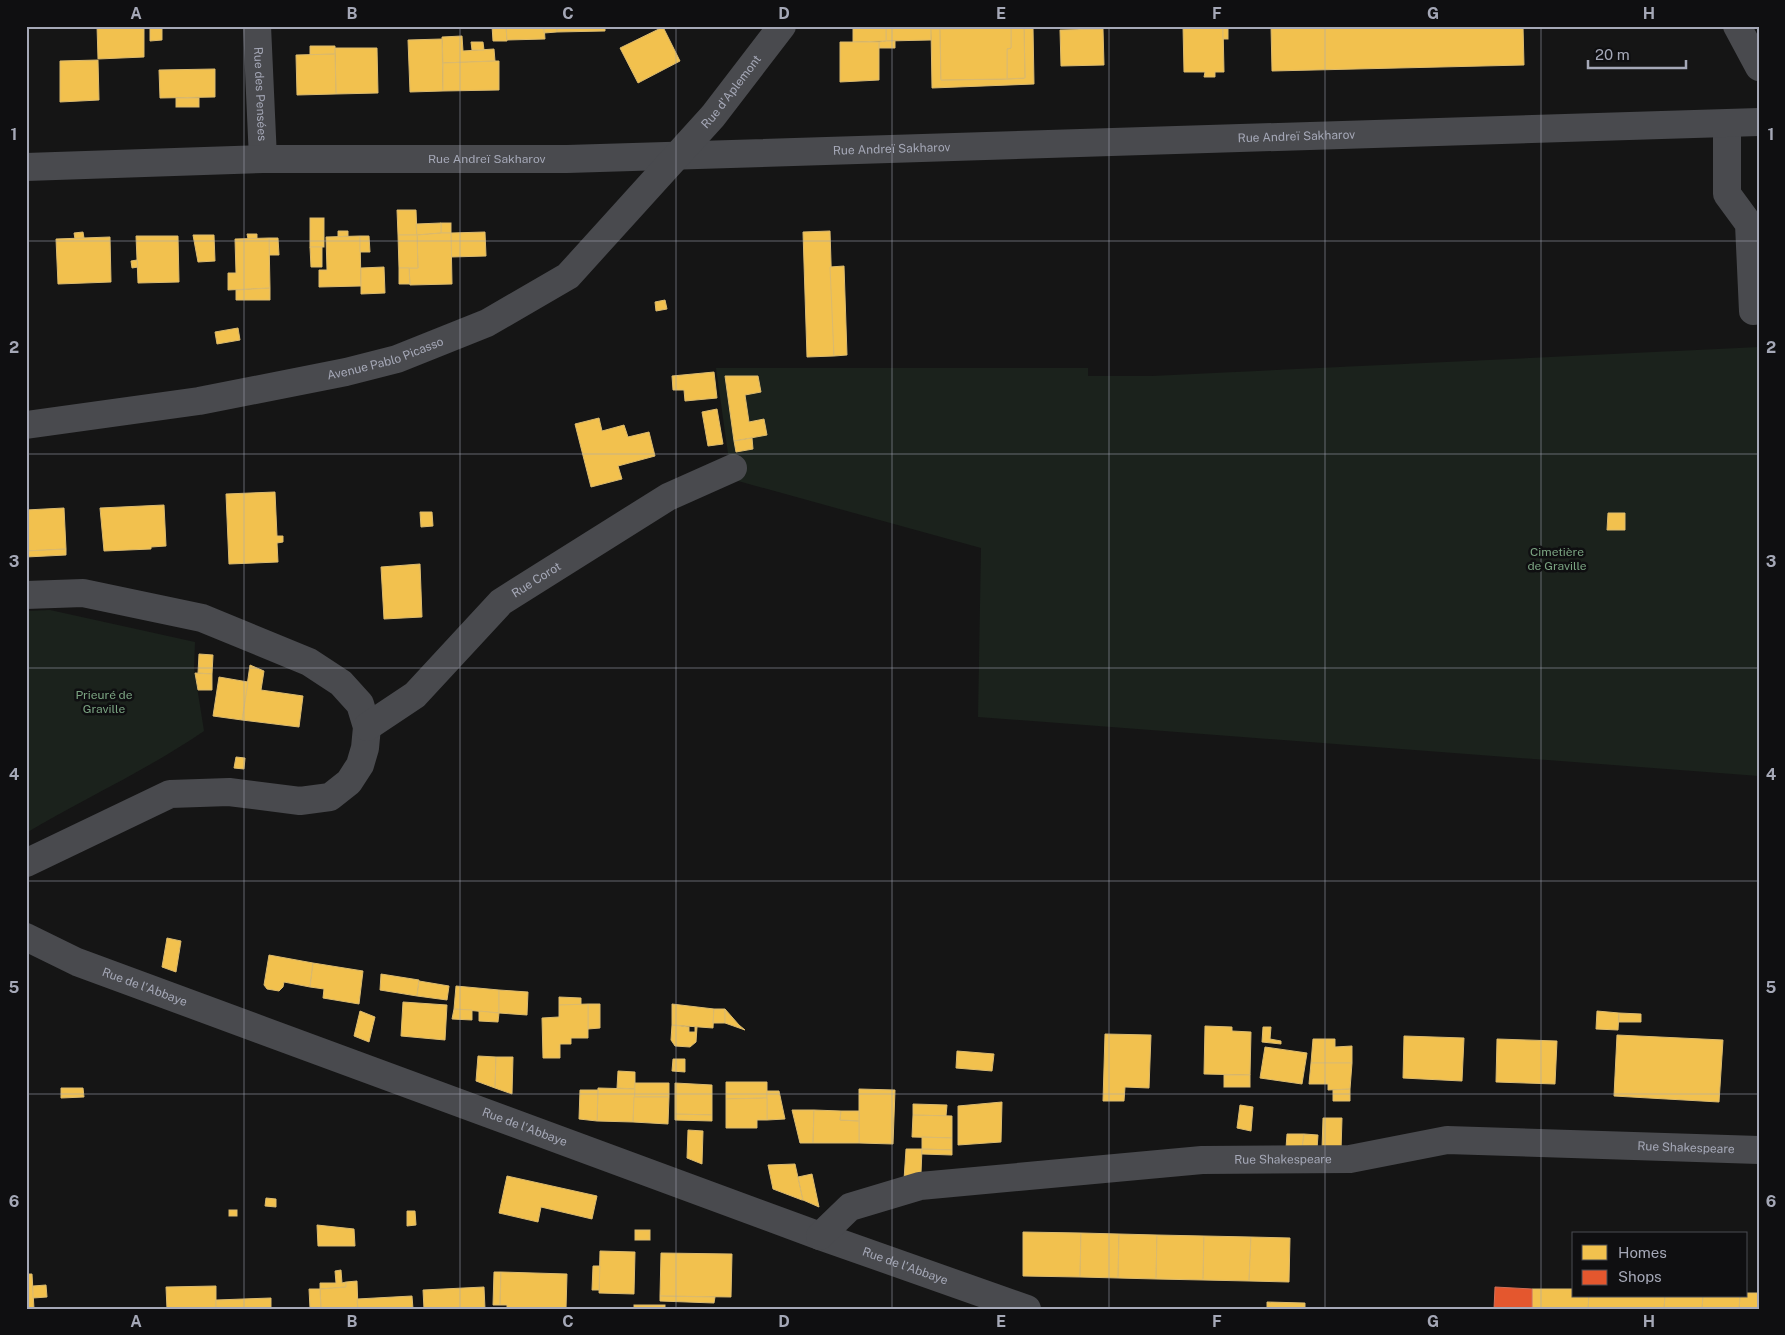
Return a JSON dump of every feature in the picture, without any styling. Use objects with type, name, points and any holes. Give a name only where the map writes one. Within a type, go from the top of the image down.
[{"type":"street","name":"Rue des Pensées","points":[[257,26],[263,160]]},
{"type":"street","name":"Rue d'Aplemont","points":[[679,156],[713,116],[782,26]]},
{"type":"street","points":[[1737,26],[1759,67]]},
{"type":"street","name":"Rue Andreï Sakharov","points":[[26,168],[263,160],[567,159],[1759,122]]},
{"type":"street","points":[[1727,124],[1727,194],[1749,224],[1753,311]]},
{"type":"street","name":"Avenue Pablo Picasso","points":[[26,425],[199,401],[346,372],[397,359],[487,323],[568,276],[679,156]]},
{"type":"street","name":"Rue Corot","points":[[367,727],[415,695],[501,602],[668,497],[733,468]]},
{"type":"street","points":[[26,594],[83,593],[202,618],[309,662],[341,683],[360,704],[367,727],[365,748],[360,765],[349,782],[330,798],[300,801],[230,792],[170,794],[26,863]]},
{"type":"street","name":"Rue de l'Abbaye","points":[[26,936],[86,965],[820,1236],[1027,1309]]},
{"type":"street","name":"Rue Shakespeare","points":[[820,1236],[850,1207],[920,1186],[1202,1160],[1350,1159],[1447,1140],[1759,1150]]},
{"type":"green space","name":"Cimetière de Graville","points":[[1759,347],[1759,776],[978,717],[981,548],[738,481],[728,454],[716,368],[1088,368],[1088,376],[1152,376]]},
{"type":"green space","name":"Prieuré de Graville","points":[[50,610],[195,642],[194,668],[204,731],[138,771],[26,833],[26,611]]},
{"type":"building: Homes","points":[[97,26],[144,26],[144,57],[98,59]]},
{"type":"building: Homes","points":[[492,26],[506,26],[507,41],[493,41]]},
{"type":"building: Homes","points":[[506,26],[544,26],[545,39],[507,40]]},
{"type":"building: Homes","points":[[544,26],[557,26],[557,32],[544,33]]},
{"type":"building: Homes","points":[[557,26],[605,26],[605,31],[557,32]]},
{"type":"building: Homes","points":[[886,26],[931,26],[931,40],[886,41]]},
{"type":"building: Homes","points":[[886,26],[886,41],[853,42],[853,27]]},
{"type":"building: Homes","points":[[931,26],[988,26],[988,28],[931,29]]},
{"type":"building: Homes","points":[[1079,26],[1103,26],[1103,29],[1079,30]]},
{"type":"building: Homes","points":[[1183,26],[1223,26],[1224,72],[1215,72],[1215,77],[1204,77],[1205,72],[1184,72]]},
{"type":"building: Homes","points":[[1223,26],[1228,26],[1228,39],[1223,39]]},
{"type":"building: Homes","points":[[1271,26],[1523,26],[1524,65],[1272,71]]},
{"type":"building: Homes","points":[[663,27],[680,61],[638,83],[620,48]]},
{"type":"building: Homes","points":[[1033,27],[1034,84],[932,88],[931,29],[940,29],[941,80],[1007,79],[1025,78],[1024,28]]},
{"type":"building: Homes","points":[[150,28],[162,28],[162,40],[150,41]]},
{"type":"building: Homes","points":[[1011,28],[1024,28],[1025,78],[1007,79],[1007,49],[1011,48]]},
{"type":"building: Homes","points":[[1011,28],[1011,48],[1007,49],[1007,79],[941,80],[940,29]]},
{"type":"building: Homes","points":[[1103,29],[1104,65],[1061,66],[1060,30]]},
{"type":"building: Homes","points":[[462,36],[463,51],[494,49],[495,61],[443,63],[442,37]]},
{"type":"building: Homes","points":[[442,39],[443,91],[410,92],[408,40]]},
{"type":"building: Homes","points":[[895,41],[895,48],[879,48],[879,42]]},
{"type":"building: Homes","points":[[471,42],[483,42],[484,50],[472,50]]},
{"type":"building: Homes","points":[[840,42],[879,42],[879,80],[840,82]]},
{"type":"building: Homes","points":[[310,46],[335,46],[335,54],[310,55]]},
{"type":"building: Homes","points":[[335,48],[377,48],[378,93],[336,94]]},
{"type":"building: Homes","points":[[335,54],[336,94],[297,95],[296,55]]},
{"type":"building: Homes","points":[[98,60],[99,100],[60,102],[60,61]]},
{"type":"building: Homes","points":[[499,61],[499,90],[443,91],[443,63]]},
{"type":"building: Homes","points":[[215,69],[215,97],[160,98],[159,70]]},
{"type":"building: Homes","points":[[176,98],[199,98],[199,107],[176,107]]},
{"type":"building: Homes","points":[[397,210],[416,210],[417,235],[398,235]]},
{"type":"building: Homes","points":[[310,218],[324,218],[324,247],[310,247]]},
{"type":"building: Homes","points":[[441,223],[451,223],[451,233],[441,233]]},
{"type":"building: Homes","points":[[441,223],[441,233],[417,235],[416,224]]},
{"type":"building: Homes","points":[[338,231],[348,231],[348,236],[338,237]]},
{"type":"building: Homes","points":[[830,231],[834,356],[807,357],[803,232]]},
{"type":"building: Homes","points":[[83,232],[84,238],[75,239],[74,233]]},
{"type":"building: Homes","points":[[485,232],[486,256],[451,257],[451,233]]},
{"type":"building: Homes","points":[[451,233],[452,284],[410,285],[409,268],[418,268],[417,235]]},
{"type":"building: Homes","points":[[247,234],[257,234],[257,239],[248,239]]},
{"type":"building: Homes","points":[[193,235],[214,235],[215,261],[198,262]]},
{"type":"building: Homes","points":[[398,235],[417,235],[418,268],[399,268]]},
{"type":"building: Homes","points":[[136,236],[178,236],[179,282],[138,283]]},
{"type":"building: Homes","points":[[360,236],[361,286],[319,287],[319,270],[327,270],[326,237]]},
{"type":"building: Homes","points":[[360,236],[369,236],[370,252],[360,252]]},
{"type":"building: Homes","points":[[110,237],[111,282],[58,284],[56,239]]},
{"type":"building: Homes","points":[[269,238],[278,238],[279,255],[269,255]]},
{"type":"building: Homes","points":[[269,238],[270,288],[228,290],[228,273],[236,273],[235,239]]},
{"type":"building: Homes","points":[[310,247],[322,247],[322,267],[311,267]]},
{"type":"building: Homes","points":[[137,260],[138,267],[132,268],[131,261]]},
{"type":"building: Homes","points":[[844,266],[847,355],[834,356],[830,267]]},
{"type":"building: Homes","points":[[384,267],[385,293],[361,294],[361,268]]},
{"type":"building: Homes","points":[[399,268],[409,268],[410,284],[399,284]]},
{"type":"building: Homes","points":[[270,288],[270,300],[236,300],[236,290]]},
{"type":"building: Homes","points":[[665,300],[667,309],[656,311],[655,302]]},
{"type":"building: Homes","points":[[238,328],[240,340],[217,344],[215,332]]},
{"type":"building: Homes","points":[[714,372],[717,398],[685,401],[684,390],[673,390],[672,376]]},
{"type":"building: Homes","points":[[725,376],[758,376],[761,392],[745,395],[749,422],[764,419],[767,435],[734,441]]},
{"type":"building: Homes","points":[[717,409],[723,444],[708,446],[702,412]]},
{"type":"building: Homes","points":[[599,418],[602,431],[624,425],[628,437],[649,432],[655,456],[618,466],[622,479],[591,487],[575,424]]},
{"type":"building: Homes","points":[[752,438],[753,449],[736,452],[734,441]]},
{"type":"building: Homes","points":[[275,492],[277,536],[283,536],[283,542],[277,543],[278,562],[229,564],[226,494]]},
{"type":"building: Homes","points":[[164,505],[166,546],[151,547],[151,549],[104,551],[100,508]]},
{"type":"building: Homes","points":[[64,508],[66,549],[26,551],[26,510]]},
{"type":"building: Homes","points":[[420,512],[432,512],[433,526],[421,527]]},
{"type":"building: Homes","points":[[1608,513],[1625,513],[1625,530],[1607,530]]},
{"type":"building: Homes","points":[[66,549],[66,555],[26,557],[26,551]]},
{"type":"building: Homes","points":[[420,564],[422,617],[384,619],[381,567]]},
{"type":"building: Homes","points":[[199,654],[213,655],[212,674],[198,673]]},
{"type":"building: Homes","points":[[250,665],[264,671],[261,690],[303,696],[299,727],[242,720]]},
{"type":"building: Homes","points":[[195,673],[212,674],[212,690],[198,690]]},
{"type":"building: Homes","points":[[219,677],[248,682],[242,720],[213,716]]},
{"type":"building: Homes","points":[[236,757],[245,758],[244,769],[234,768]]},
{"type":"building: Homes","points":[[167,938],[181,941],[176,972],[162,967]]},
{"type":"building: Homes","points":[[269,955],[313,963],[310,987],[284,982],[283,987],[279,991],[267,989],[264,985]]},
{"type":"building: Homes","points":[[313,963],[363,971],[359,1004],[323,998],[324,989],[310,987]]},
{"type":"building: Homes","points":[[381,974],[419,980],[417,996],[380,990]]},
{"type":"building: Homes","points":[[419,981],[449,986],[447,1000],[417,996]]},
{"type":"building: Homes","points":[[456,986],[499,990],[499,1013],[454,1009]]},
{"type":"building: Homes","points":[[499,990],[528,992],[527,1015],[499,1013]]},
{"type":"building: Homes","points":[[559,997],[581,998],[581,1005],[559,1005]]},
{"type":"building: Homes","points":[[403,1002],[447,1005],[445,1040],[401,1036]]},
{"type":"building: Homes","points":[[588,1004],[600,1004],[600,1028],[588,1029]]},
{"type":"building: Homes","points":[[588,1004],[588,1038],[571,1038],[571,1044],[560,1044],[560,1058],[543,1058],[542,1018],[559,1017],[559,1005]]},
{"type":"building: Homes","points":[[672,1004],[714,1009],[713,1028],[672,1025]]},
{"type":"building: Homes","points":[[454,1009],[472,1010],[472,1020],[452,1019]]},
{"type":"building: Homes","points":[[714,1009],[725,1009],[725,1023],[713,1023]]},
{"type":"building: Homes","points":[[725,1009],[739,1025],[745,1030],[725,1023]]},
{"type":"building: Homes","points":[[360,1011],[375,1017],[369,1042],[354,1036]]},
{"type":"building: Homes","points":[[479,1011],[499,1013],[498,1022],[479,1021]]},
{"type":"building: Homes","points":[[1597,1011],[1619,1013],[1618,1030],[1596,1029]]},
{"type":"building: Homes","points":[[1619,1013],[1641,1014],[1641,1022],[1619,1022]]},
{"type":"building: Homes","points":[[672,1025],[689,1027],[689,1032],[695,1032],[695,1027],[697,1027],[696,1042],[690,1047],[675,1046],[671,1040]]},
{"type":"building: Homes","points":[[1205,1026],[1232,1027],[1232,1031],[1251,1032],[1250,1075],[1204,1074]]},
{"type":"building: Homes","points":[[1263,1027],[1271,1027],[1270,1039],[1281,1041],[1281,1044],[1262,1042]]},
{"type":"building: Homes","points":[[1105,1034],[1151,1035],[1149,1088],[1125,1087],[1124,1101],[1103,1101]]},
{"type":"building: Homes","points":[[1617,1035],[1723,1040],[1719,1102],[1614,1096]]},
{"type":"building: Homes","points":[[1404,1036],[1464,1038],[1462,1081],[1403,1078]]},
{"type":"building: Homes","points":[[1313,1039],[1335,1039],[1335,1047],[1352,1046],[1352,1063],[1311,1063]]},
{"type":"building: Homes","points":[[1497,1039],[1557,1041],[1555,1084],[1496,1082]]},
{"type":"building: Homes","points":[[1265,1047],[1307,1053],[1302,1084],[1260,1078]]},
{"type":"building: Homes","points":[[957,1051],[994,1054],[992,1071],[956,1068]]},
{"type":"building: Homes","points":[[478,1056],[496,1057],[495,1088],[476,1081]]},
{"type":"building: Homes","points":[[496,1057],[513,1057],[512,1094],[495,1088]]},
{"type":"building: Homes","points":[[673,1059],[685,1059],[685,1072],[672,1071]]},
{"type":"building: Homes","points":[[1311,1063],[1352,1063],[1350,1089],[1328,1090],[1328,1084],[1309,1084]]},
{"type":"building: Homes","points":[[618,1071],[635,1072],[635,1089],[617,1088]]},
{"type":"building: Homes","points":[[1224,1075],[1250,1075],[1250,1087],[1224,1087]]},
{"type":"building: Homes","points":[[726,1082],[767,1082],[767,1098],[726,1099]]},
{"type":"building: Homes","points":[[635,1083],[669,1083],[669,1097],[634,1097]]},
{"type":"building: Homes","points":[[675,1083],[712,1085],[712,1115],[675,1114]]},
{"type":"building: Homes","points":[[61,1088],[83,1088],[84,1097],[61,1098]]},
{"type":"building: Homes","points":[[598,1088],[635,1089],[633,1122],[597,1121]]},
{"type":"building: Homes","points":[[859,1089],[895,1090],[893,1144],[859,1143]]},
{"type":"building: Homes","points":[[1350,1089],[1350,1101],[1333,1101],[1333,1090]]},
{"type":"building: Homes","points":[[580,1090],[598,1090],[597,1121],[579,1119]]},
{"type":"building: Homes","points":[[767,1091],[779,1091],[785,1119],[767,1120]]},
{"type":"building: Homes","points":[[634,1097],[669,1097],[668,1124],[633,1122]]},
{"type":"building: Homes","points":[[767,1098],[767,1120],[757,1120],[757,1128],[726,1128],[726,1099]]},
{"type":"building: Homes","points":[[1002,1102],[1001,1142],[958,1145],[958,1106]]},
{"type":"building: Homes","points":[[913,1104],[947,1105],[946,1116],[913,1115]]},
{"type":"building: Homes","points":[[1240,1105],[1253,1107],[1251,1131],[1237,1128]]},
{"type":"building: Homes","points":[[792,1110],[814,1110],[813,1143],[800,1143]]},
{"type":"building: Homes","points":[[814,1110],[841,1111],[840,1120],[859,1121],[859,1143],[813,1143]]},
{"type":"building: Homes","points":[[841,1111],[859,1111],[859,1121],[840,1120]]},
{"type":"building: Homes","points":[[675,1114],[712,1115],[712,1121],[675,1120]]},
{"type":"building: Homes","points":[[913,1115],[952,1116],[952,1138],[912,1137]]},
{"type":"building: Homes","points":[[1323,1118],[1342,1118],[1341,1150],[1322,1149]]},
{"type":"building: Homes","points":[[688,1130],[703,1131],[702,1164],[687,1158]]},
{"type":"building: Homes","points":[[1287,1134],[1304,1134],[1302,1149],[1286,1148]]},
{"type":"building: Homes","points":[[1304,1134],[1318,1135],[1317,1149],[1302,1149]]},
{"type":"building: Homes","points":[[922,1137],[952,1138],[952,1150],[922,1149]]},
{"type":"building: Homes","points":[[906,1149],[922,1149],[921,1173],[904,1180]]},
{"type":"building: Homes","points":[[922,1149],[952,1150],[952,1155],[922,1154]]},
{"type":"building: Homes","points":[[795,1164],[803,1200],[773,1189],[768,1165]]},
{"type":"building: Homes","points":[[812,1174],[819,1207],[803,1200],[798,1177]]},
{"type":"building: Homes","points":[[507,1176],[597,1196],[592,1219],[541,1207],[538,1222],[499,1213]]},
{"type":"building: Homes","points":[[266,1198],[276,1199],[276,1207],[265,1206]]},
{"type":"building: Homes","points":[[229,1210],[237,1210],[237,1216],[229,1216]]},
{"type":"building: Homes","points":[[407,1211],[415,1211],[416,1225],[407,1226]]},
{"type":"building: Homes","points":[[317,1225],[354,1229],[355,1246],[318,1246]]},
{"type":"building: Homes","points":[[635,1230],[650,1230],[650,1240],[635,1240]]},
{"type":"building: Homes","points":[[1023,1232],[1081,1233],[1080,1277],[1023,1276]]},
{"type":"building: Homes","points":[[1081,1233],[1119,1234],[1118,1278],[1080,1277]]},
{"type":"building: Homes","points":[[1119,1234],[1157,1235],[1156,1279],[1118,1278]]},
{"type":"building: Homes","points":[[1157,1235],[1204,1236],[1203,1280],[1156,1279]]},
{"type":"building: Homes","points":[[1204,1236],[1251,1237],[1249,1281],[1203,1280]]},
{"type":"building: Homes","points":[[1251,1237],[1290,1238],[1289,1282],[1249,1281]]},
{"type":"building: Homes","points":[[600,1251],[635,1252],[634,1294],[599,1293]]},
{"type":"building: Homes","points":[[661,1253],[732,1254],[731,1297],[660,1296]]},
{"type":"building: Homes","points":[[593,1266],[600,1266],[599,1290],[592,1290]]},
{"type":"building: Homes","points":[[341,1270],[342,1283],[346,1282],[346,1287],[320,1289],[320,1283],[336,1283],[335,1271]]},
{"type":"building: Homes","points":[[494,1272],[501,1272],[500,1305],[493,1305]]},
{"type":"building: Homes","points":[[501,1272],[567,1274],[566,1309],[507,1309],[507,1305],[500,1305]]},
{"type":"building: Homes","points":[[26,1274],[32,1274],[34,1309],[26,1309]]},
{"type":"building: Homes","points":[[357,1281],[358,1309],[321,1309],[320,1289],[346,1287],[346,1282]]},
{"type":"building: Homes","points":[[46,1285],[47,1297],[33,1298],[33,1286]]},
{"type":"building: Homes","points":[[216,1286],[216,1309],[167,1309],[166,1287]]},
{"type":"building: Homes","points":[[484,1287],[485,1309],[424,1309],[423,1290]]},
{"type":"building: Homes","points":[[309,1289],[320,1289],[321,1308],[310,1308]]},
{"type":"building: Homes","points":[[1532,1289],[1572,1289],[1572,1298],[1589,1298],[1588,1309],[1532,1309]]},
{"type":"building: Homes","points":[[1748,1293],[1759,1293],[1759,1309],[1739,1309],[1740,1298],[1748,1298]]},
{"type":"building: Homes","points":[[412,1296],[413,1309],[358,1309],[357,1299]]},
{"type":"building: Homes","points":[[660,1296],[715,1297],[714,1303],[660,1301]]},
{"type":"building: Homes","points":[[271,1298],[271,1309],[216,1309],[216,1300]]},
{"type":"building: Homes","points":[[1589,1298],[1665,1298],[1664,1309],[1588,1309]]},
{"type":"building: Homes","points":[[1665,1298],[1703,1298],[1702,1309],[1664,1309]]},
{"type":"building: Homes","points":[[1703,1298],[1740,1298],[1739,1309],[1702,1309]]},
{"type":"building: Homes","points":[[1267,1302],[1305,1303],[1305,1309],[1267,1309]]},
{"type":"building: Homes","points":[[634,1305],[665,1305],[665,1309],[634,1309]]},
{"type":"building: Shops","points":[[1495,1287],[1532,1289],[1532,1309],[1494,1309]]}]
